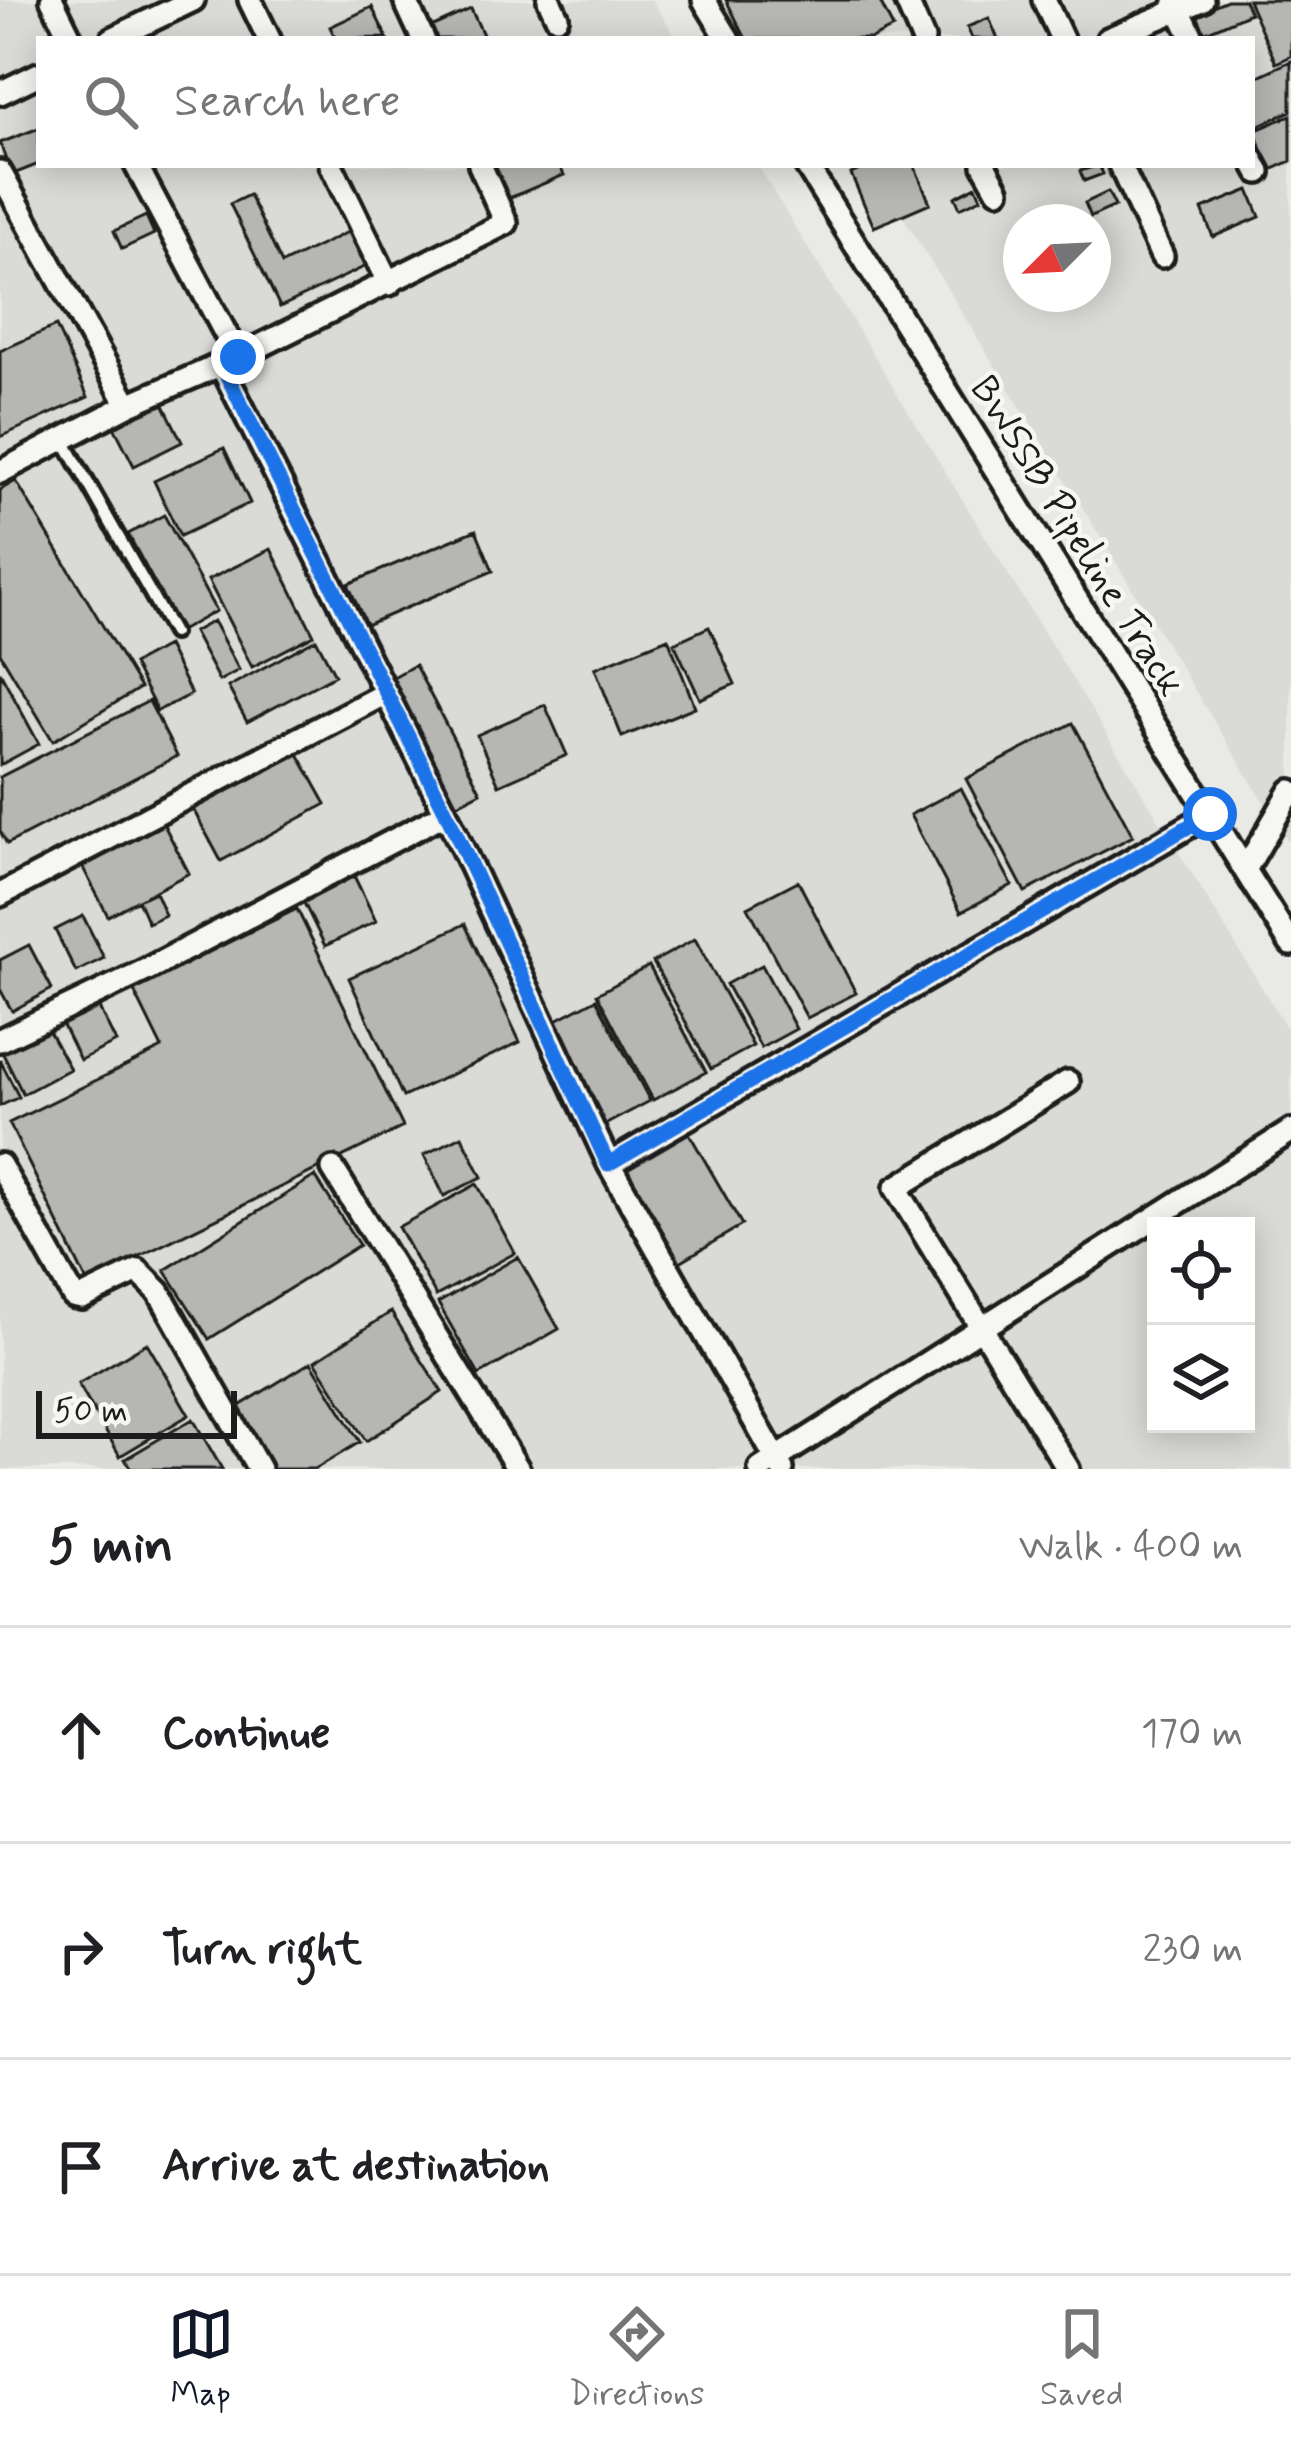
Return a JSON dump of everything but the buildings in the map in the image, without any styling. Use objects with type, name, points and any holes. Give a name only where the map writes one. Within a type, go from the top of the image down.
[{"type":"street","points":[[52,0],[70,36]]},
{"type":"street","points":[[118,36],[193,0]]},
{"type":"street","points":[[250,0],[268,36]]},
{"type":"street","points":[[405,0],[422,36]]},
{"type":"street","points":[[704,0],[726,36]]},
{"type":"street","points":[[906,0],[922,36]]},
{"type":"street","points":[[1045,0],[1061,36]]},
{"type":"street","points":[[1114,36],[1176,5],[1202,0]]},
{"type":"street","points":[[1176,5],[1192,36]]},
{"type":"street","points":[[0,93],[36,75]]},
{"type":"street","points":[[137,168],[446,812],[608,1164],[773,1466],[1291,1130]]},
{"type":"street","points":[[332,168],[389,284]]},
{"type":"street","points":[[3,464],[229,361],[506,223],[481,168]]},
{"type":"street","name":"BWSSB Pipeline Track","points":[[808,168],[1291,944]]},
{"type":"street","points":[[986,168],[998,190]]},
{"type":"street","points":[[1121,168],[1162,256]]},
{"type":"street","points":[[0,172],[128,405]]},
{"type":"street","points":[[0,895],[386,693]]},
{"type":"street","points":[[1245,870],[1291,791]]},
{"type":"street","points":[[0,1040],[146,970],[446,812]]},
{"type":"street","points":[[608,1164],[1210,814]]},
{"type":"street","points":[[1068,1082],[896,1188],[1068,1469]]},
{"type":"street","points":[[0,1166],[73,1295],[82,1298],[138,1270],[159,1292],[259,1469]]},
{"type":"street","points":[[333,1169],[518,1469]]},
{"type":"lane","points":[[63,440],[173,633]]},
{"type":"shaded area","points":[[0,0],[652,0],[675,36],[36,36],[36,168],[759,168],[1291,1035],[1291,1469],[0,1469]]},
{"type":"shaded area","points":[[770,0],[1291,0],[1291,846],[873,168],[1255,168],[1255,36],[792,36]]},
{"type":"route","points":[[238,357],[221,364],[446,812],[608,1164],[1210,814]]}]
